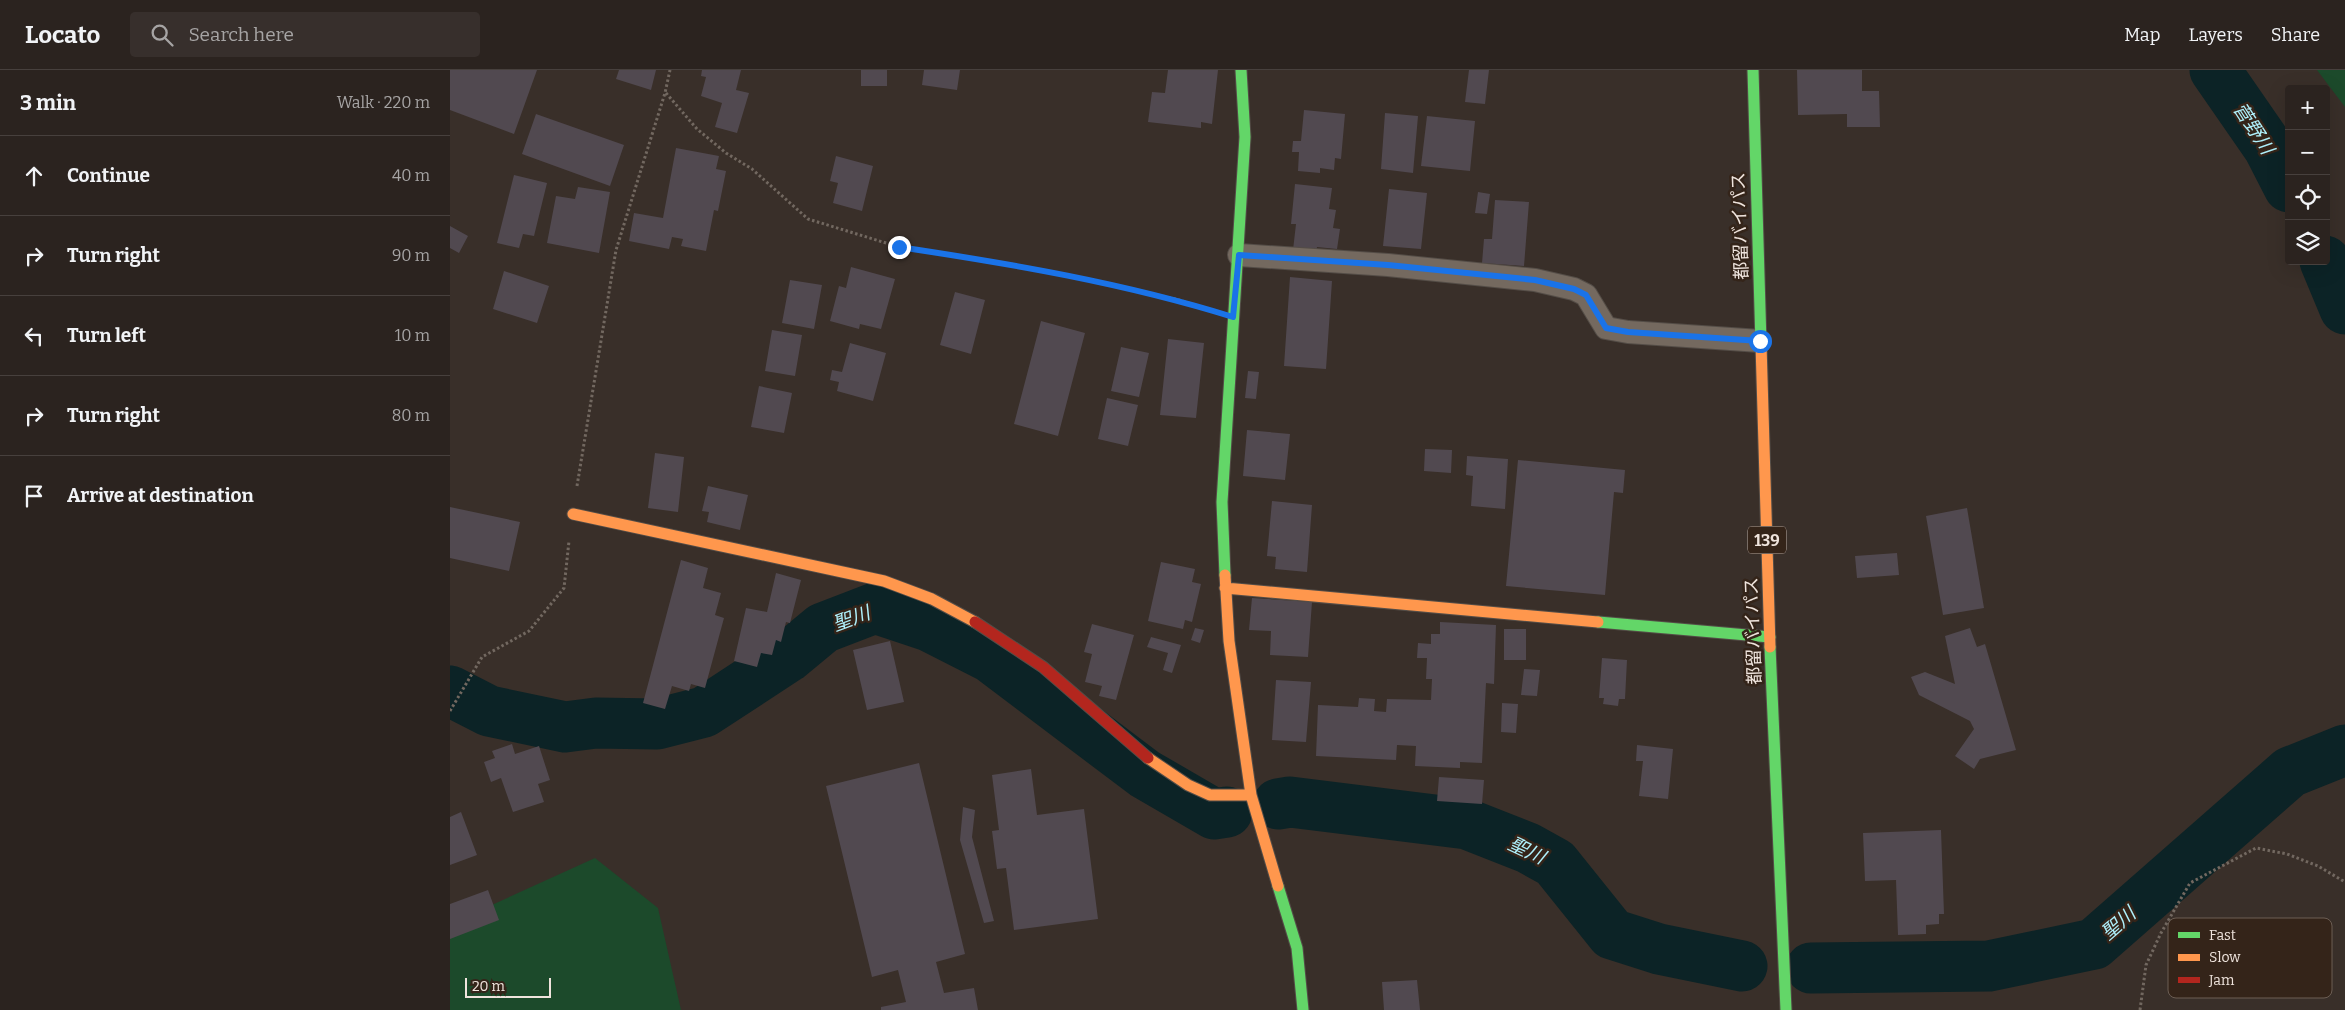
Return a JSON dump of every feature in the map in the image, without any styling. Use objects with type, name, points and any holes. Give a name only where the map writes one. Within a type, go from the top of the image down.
[{"type":"main road","points":[[1241,70],[1245,137],[1222,502],[1225,588],[1229,641],[1251,795],[1297,948],[1303,1010]]},
{"type":"main road","name":"都留バイパス","points":[[1753,70],[1770,637],[1786,1010]]},
{"type":"main road","points":[[573,514],[884,581],[932,598],[971,618],[1043,667],[1146,757],[1188,785],[1210,795],[1251,795]]},
{"type":"main road","points":[[1225,588],[1770,637]]},
{"type":"street","points":[[1239,255],[1388,265],[1535,280],[1574,289],[1586,295],[1606,328],[1628,332],[1760,341]]},
{"type":"path","points":[[450,711],[482,657],[529,630],[564,588],[573,514],[616,250],[665,93],[670,70]]},
{"type":"path","points":[[665,93],[697,129],[726,153],[752,169],[808,219],[899,247],[1020,266],[1176,299],[1233,317]]},
{"type":"path","points":[[2170,918],[2190,883],[2256,848],[2287,854],[2318,866],[2345,882]]},
{"type":"path","points":[[2140,1010],[2146,965],[2168,921]]},
{"type":"green space","points":[[2317,70],[2345,70],[2345,107],[2330,85]]},
{"type":"green space","points":[[595,858],[658,908],[681,1010],[450,1010],[450,924]]},
{"type":"building","points":[[450,70],[537,70],[514,134],[450,110]]},
{"type":"building","points":[[619,70],[656,70],[651,90],[616,79]]},
{"type":"building","points":[[702,70],[741,70],[736,90],[749,93],[737,133],[715,127],[722,103],[701,96],[706,77],[701,76]]},
{"type":"building","points":[[861,70],[887,70],[887,86],[861,86]]},
{"type":"building","points":[[924,70],[960,70],[957,90],[922,85]]},
{"type":"building","points":[[1168,70],[1218,70],[1212,124],[1201,122],[1201,128],[1148,122],[1152,92],[1165,93]]},
{"type":"building","points":[[1469,70],[1489,70],[1485,104],[1465,102]]},
{"type":"building","points":[[1797,70],[1862,70],[1862,91],[1879,91],[1880,127],[1847,127],[1847,114],[1798,115]]},
{"type":"building","points":[[1304,110],[1345,114],[1341,159],[1335,158],[1334,170],[1320,168],[1320,173],[1298,171],[1299,152],[1292,152],[1293,141],[1301,141]]},
{"type":"building","points":[[1385,113],[1418,116],[1413,173],[1381,169]]},
{"type":"building","points":[[536,114],[624,145],[610,186],[522,154]]},
{"type":"building","points":[[1427,116],[1475,121],[1470,171],[1421,166]]},
{"type":"building","points":[[676,148],[719,156],[716,169],[726,171],[718,211],[714,210],[706,251],[681,246],[683,239],[672,237],[669,249],[629,241],[634,213],[663,218]]},
{"type":"building","points":[[836,156],[873,166],[862,211],[833,203],[838,183],[830,181]]},
{"type":"building","points":[[514,175],[547,183],[534,236],[523,234],[519,248],[497,243]]},
{"type":"building","points":[[1295,184],[1332,188],[1329,209],[1336,210],[1333,228],[1340,229],[1337,249],[1317,247],[1316,253],[1293,250],[1296,224],[1291,224]]},
{"type":"building","points":[[578,187],[610,192],[599,253],[547,243],[556,196],[575,199]]},
{"type":"building","points":[[1389,189],[1427,193],[1421,249],[1383,246]]},
{"type":"building","points":[[1478,192],[1490,194],[1487,214],[1475,213]]},
{"type":"building","points":[[1495,200],[1529,202],[1524,266],[1482,263],[1484,239],[1492,239]]},
{"type":"building","points":[[450,226],[468,236],[459,253],[450,248]]},
{"type":"building","points":[[851,267],[895,279],[881,329],[860,324],[859,329],[830,321],[839,286],[846,288]]},
{"type":"building","points":[[504,271],[549,286],[537,323],[493,309]]},
{"type":"building","points":[[1290,277],[1332,281],[1326,369],[1284,366]]},
{"type":"building","points":[[790,280],[822,285],[814,329],[782,323]]},
{"type":"building","points":[[955,292],[985,300],[971,354],[940,345]]},
{"type":"building","points":[[1041,321],[1085,333],[1058,436],[1014,424]]},
{"type":"building","points":[[772,330],[802,335],[795,376],[765,371]]},
{"type":"building","points":[[1168,339],[1204,343],[1196,418],[1160,415]]},
{"type":"building","points":[[850,343],[886,353],[873,401],[837,391],[839,382],[830,380],[832,370],[842,372]]},
{"type":"building","points":[[1121,347],[1149,353],[1139,397],[1111,391]]},
{"type":"building","points":[[1248,371],[1259,372],[1256,399],[1245,398]]},
{"type":"building","points":[[759,386],[792,393],[784,433],[751,427]]},
{"type":"building","points":[[1107,398],[1138,405],[1128,446],[1098,439]]},
{"type":"building","points":[[1247,430],[1290,434],[1285,480],[1243,476]]},
{"type":"building","points":[[1425,449],[1452,450],[1451,473],[1424,471]]},
{"type":"building","points":[[655,453],[684,457],[678,512],[648,508]]},
{"type":"building","points":[[1467,456],[1508,459],[1505,509],[1471,506],[1473,476],[1466,475]]},
{"type":"building","points":[[1518,460],[1625,470],[1623,493],[1614,492],[1605,595],[1506,586]]},
{"type":"building","points":[[708,486],[748,495],[740,530],[707,522],[709,512],[702,511]]},
{"type":"building","points":[[1272,501],[1312,505],[1307,572],[1275,569],[1276,557],[1267,556]]},
{"type":"building","points":[[450,507],[520,522],[509,571],[450,558]]},
{"type":"building","points":[[1967,508],[1984,608],[1943,615],[1926,516]]},
{"type":"building","points":[[1897,553],[1899,575],[1857,578],[1855,556]]},
{"type":"building","points":[[681,560],[708,568],[703,588],[721,593],[715,615],[724,618],[705,688],[691,684],[689,691],[672,686],[665,709],[643,703]]},
{"type":"building","points":[[1161,562],[1195,569],[1192,582],[1201,584],[1192,622],[1185,620],[1183,629],[1148,621]]},
{"type":"building","points":[[776,573],[801,580],[790,623],[786,622],[781,642],[776,640],[772,655],[761,653],[757,667],[734,661],[746,608],[767,612]]},
{"type":"building","points":[[1252,598],[1312,602],[1308,657],[1270,655],[1271,631],[1249,630]]},
{"type":"building","points":[[1440,622],[1496,625],[1494,684],[1486,683],[1482,763],[1460,762],[1460,768],[1415,766],[1416,746],[1397,745],[1396,760],[1316,756],[1318,705],[1358,707],[1359,698],[1375,699],[1374,711],[1386,712],[1387,699],[1431,700],[1432,679],[1426,679],[1427,658],[1417,658],[1418,643],[1431,644],[1431,634],[1440,634]]},
{"type":"building","points":[[1092,624],[1134,635],[1116,700],[1099,696],[1102,686],[1085,682],[1092,654],[1084,652]]},
{"type":"building","points":[[1195,628],[1204,630],[1200,643],[1191,640]]},
{"type":"building","points":[[1970,628],[1977,647],[1985,644],[2016,750],[1980,759],[1974,769],[1955,756],[1974,729],[1970,721],[1919,695],[1911,677],[1925,672],[1955,684],[1945,636]]},
{"type":"building","points":[[1504,629],[1526,629],[1526,660],[1504,660]]},
{"type":"building","points":[[1151,637],[1181,645],[1172,673],[1163,670],[1168,653],[1147,647]]},
{"type":"building","points":[[890,641],[904,702],[867,710],[853,650]]},
{"type":"building","points":[[1602,658],[1627,660],[1625,699],[1619,699],[1618,706],[1603,704],[1604,698],[1599,698]]},
{"type":"building","points":[[1524,669],[1540,670],[1537,696],[1521,695]]},
{"type":"building","points":[[1276,680],[1311,682],[1306,742],[1272,740]]},
{"type":"building","points":[[1502,703],[1518,704],[1516,733],[1501,732]]},
{"type":"building","points":[[512,744],[515,754],[539,746],[550,780],[538,784],[544,802],[513,812],[501,778],[491,782],[484,762],[495,758],[492,751]]},
{"type":"building","points":[[1637,745],[1673,749],[1668,799],[1639,796],[1643,761],[1636,761]]},
{"type":"building","points":[[919,763],[965,954],[936,962],[944,993],[974,988],[978,1010],[881,1010],[881,1007],[906,1002],[898,970],[872,977],[826,786]]},
{"type":"building","points":[[1031,769],[1037,815],[1084,809],[1098,919],[1014,930],[1006,868],[997,869],[992,831],[999,830],[992,775]]},
{"type":"building","points":[[1439,777],[1484,780],[1482,804],[1437,801]]},
{"type":"building","points":[[963,807],[975,810],[972,837],[994,921],[984,923],[960,840]]},
{"type":"building","points":[[461,812],[477,855],[450,865],[450,817]]},
{"type":"building","points":[[1941,830],[1944,914],[1939,914],[1939,924],[1926,925],[1926,934],[1898,935],[1896,880],[1865,881],[1863,833]]},
{"type":"building","points":[[488,890],[499,920],[450,939],[450,904]]},
{"type":"building","points":[[1417,980],[1420,1010],[1384,1010],[1382,982]]},
{"type":"waterway","name":"菅野川","points":[[2215,70],[2269,148],[2285,179]]},
{"type":"waterway","name":"菅野川","points":[[2327,265],[2345,309]]},
{"type":"waterway","name":"聖川","points":[[450,691],[489,711],[565,727],[596,723],[657,724],[704,712],[788,657],[823,628],[875,608],[929,626],[990,657],[1145,774],[1214,814],[1227,812]]},
{"type":"waterway","name":"聖川","points":[[1811,968],[1989,966],[2094,944],[2290,772],[2345,750]]},
{"type":"waterway","name":"聖川","points":[[1278,804],[1290,802],[1467,824],[1528,848],[1555,863],[1612,934],[1659,949],[1742,966]]},
{"type":"traffic: fast","points":[[1225,575],[1222,502],[1245,137],[1241,70]]},
{"type":"traffic: fast","points":[[1753,70],[1761,344]]},
{"type":"traffic: fast","points":[[1598,622],[1770,637]]},
{"type":"traffic: fast","points":[[1770,647],[1786,1010]]},
{"type":"traffic: fast","points":[[1278,886],[1297,948],[1303,1010]]},
{"type":"traffic: slow","points":[[1761,344],[1770,647]]},
{"type":"traffic: slow","points":[[573,514],[884,581],[932,599],[975,622]]},
{"type":"traffic: slow","points":[[1225,575],[1229,641],[1251,795],[1278,886]]},
{"type":"traffic: slow","points":[[1225,588],[1598,622]]},
{"type":"traffic: slow","points":[[1148,758],[1188,785],[1210,795],[1251,795]]},
{"type":"traffic: jam","points":[[975,622],[1043,667],[1148,758]]},
{"type":"route","points":[[899,247],[1010,264],[1176,299],[1233,317],[1239,255],[1388,265],[1535,280],[1574,289],[1586,295],[1606,328],[1628,332],[1760,341]]}]
